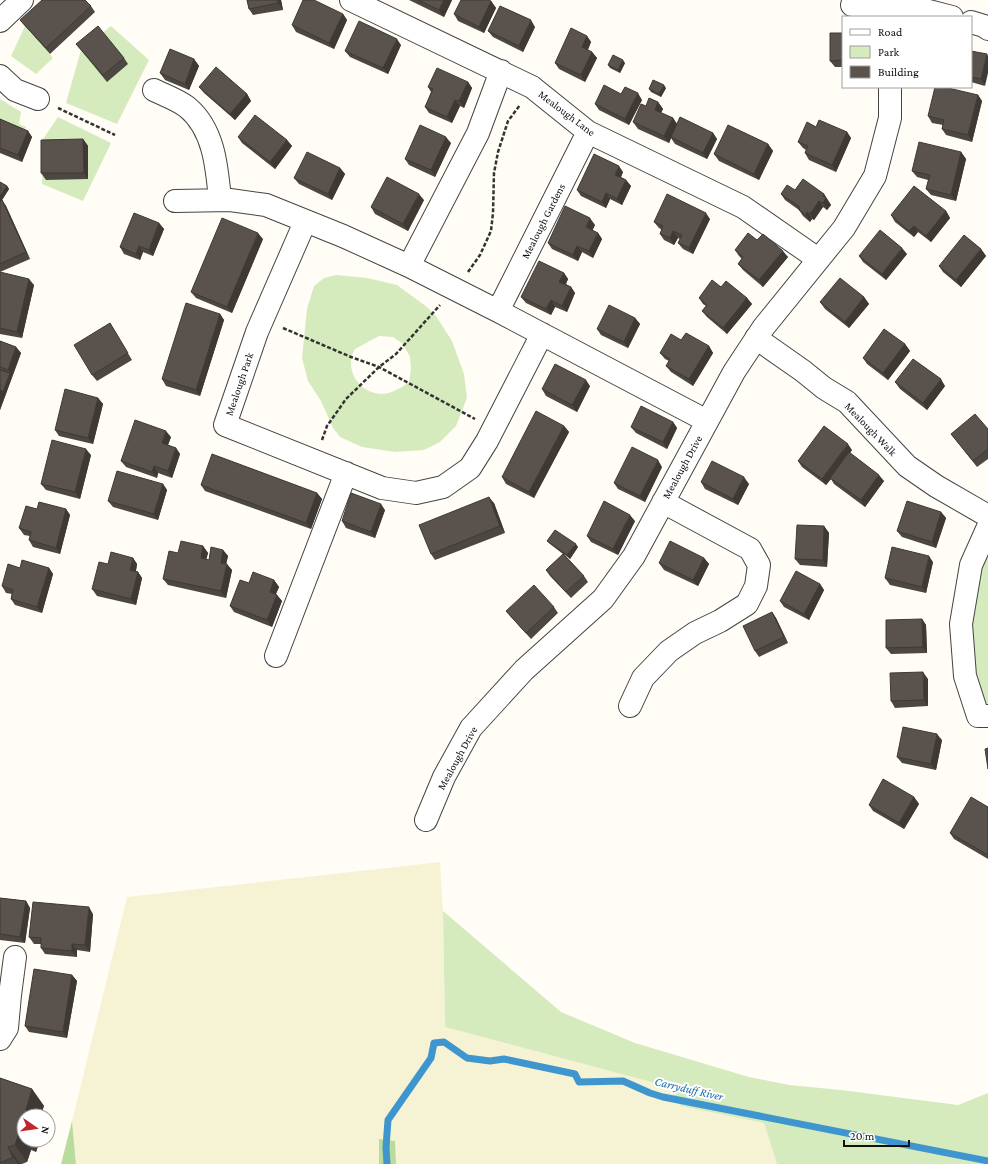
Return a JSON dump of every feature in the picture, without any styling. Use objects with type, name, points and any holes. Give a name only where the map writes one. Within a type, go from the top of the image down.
[{"type":"street","points":[[0,21],[22,0]]},
{"type":"street","name":"Mealough Lane","points":[[351,0],[532,87],[588,132],[743,207],[818,259]]},
{"type":"street","points":[[852,5],[891,11],[921,9],[948,16]]},
{"type":"street","points":[[972,22],[988,28]]},
{"type":"street","points":[[409,266],[478,133],[501,71]]},
{"type":"street","points":[[0,76],[15,90],[38,99]]},
{"type":"street","name":"Mealough Drive","points":[[426,820],[444,777],[471,728],[524,670],[603,599],[634,556],[734,372],[763,328],[844,228],[875,176],[890,118],[890,88]]},
{"type":"street","points":[[154,90],[186,107],[203,125],[211,145],[216,166],[220,200]]},
{"type":"street","name":"Mealough Gardens","points":[[498,311],[588,132]]},
{"type":"street","points":[[175,201],[230,200],[266,205],[305,222],[343,236],[409,266],[498,311],[707,422]]},
{"type":"street","name":"Mealough Park","points":[[305,222],[263,319],[225,425],[382,488],[416,493],[443,487],[470,468],[493,429],[542,334]]},
{"type":"street","name":"Mealough Walk","points":[[756,338],[803,371],[824,388],[847,402],[906,466],[936,486],[988,516]]},
{"type":"street","points":[[276,656],[346,473]]},
{"type":"street","points":[[630,706],[643,678],[669,652],[695,633],[720,621],[747,604],[756,586],[759,565],[750,549],[663,502]]},
{"type":"street","points":[[983,716],[966,676],[961,624],[971,565],[988,527]]},
{"type":"street","points":[[0,1039],[7,1028],[5,994],[15,957]]},
{"type":"path","points":[[38,99],[115,135]]},
{"type":"path","points":[[263,319],[351,357],[379,367],[493,429]]},
{"type":"shaded area","points":[[440,862],[443,911],[445,1027],[666,1086],[681,1106],[764,1123],[777,1164],[396,1164],[395,1141],[379,1140],[379,1164],[76,1164],[72,1121],[127,897]]},
{"type":"green space","points":[[25,26],[53,58],[36,74],[11,56]]},
{"type":"green space","points":[[111,26],[149,60],[117,124],[66,103],[81,50]]},
{"type":"green space","points":[[0,99],[21,112],[19,124],[26,127],[25,133],[0,122]]},
{"type":"green space","points":[[58,117],[111,143],[83,201],[42,184],[43,139]]},
{"type":"green space","points":[[336,275],[367,278],[397,285],[427,307],[436,316],[452,341],[464,374],[467,398],[456,426],[440,442],[424,450],[395,452],[362,447],[340,437],[333,428],[321,401],[308,381],[302,358],[307,309],[314,286],[324,278]],"holes":[[[379,336],[393,337],[403,344],[410,357],[411,369],[409,382],[392,392],[381,394],[363,388],[355,379],[351,367],[352,356],[355,349]]]},
{"type":"green space","points":[[988,548],[988,705],[983,701],[974,666],[971,628],[980,566]]},
{"type":"green space","points":[[443,911],[561,1012],[635,1043],[749,1077],[789,1085],[958,1105],[988,1093],[988,1164],[777,1164],[764,1123],[681,1106],[666,1086],[445,1027]]},
{"type":"green space","points":[[72,1121],[76,1164],[61,1164]]},
{"type":"green space","points":[[379,1139],[395,1141],[396,1164],[379,1164]]},
{"type":"building","points":[[42,0],[85,0],[91,6],[46,48],[20,20]]},
{"type":"building","points":[[247,0],[278,0],[278,3],[249,9]]},
{"type":"building","points":[[303,0],[314,0],[343,14],[329,43],[292,25]]},
{"type":"building","points":[[418,0],[444,0],[439,10]]},
{"type":"building","points":[[461,0],[491,1],[479,27],[454,14]]},
{"type":"building","points":[[500,6],[531,20],[519,46],[488,31]]},
{"type":"building","points":[[359,21],[397,39],[383,68],[345,51]]},
{"type":"building","points":[[98,26],[124,58],[103,75],[76,44]]},
{"type":"building","points":[[571,28],[587,36],[582,47],[592,52],[581,75],[555,63]]},
{"type":"building","points":[[830,33],[842,33],[842,60],[830,61]]},
{"type":"building","points":[[170,49],[194,59],[185,84],[160,73]]},
{"type":"building","points":[[972,51],[987,54],[981,79],[972,77]]},
{"type":"building","points":[[613,55],[623,60],[618,70],[608,65]]},
{"type":"building","points":[[216,67],[247,94],[230,114],[199,87]]},
{"type":"building","points":[[437,68],[468,82],[459,101],[455,100],[447,117],[425,107],[433,89],[428,87]]},
{"type":"building","points":[[653,80],[664,85],[659,94],[649,89]]},
{"type":"building","points":[[604,85],[621,94],[625,87],[638,93],[625,119],[595,104]]},
{"type":"building","points":[[935,88],[948,88],[978,95],[968,135],[942,129],[944,120],[928,116]]},
{"type":"building","points":[[649,98],[658,102],[655,110],[673,118],[664,136],[633,122],[641,104],[646,106]]},
{"type":"building","points":[[255,115],[287,140],[270,162],[238,137]]},
{"type":"building","points":[[680,117],[713,133],[703,153],[671,137]]},
{"type":"building","points":[[0,119],[28,131],[18,155],[0,148]]},
{"type":"building","points":[[819,120],[847,132],[832,165],[805,153],[808,146],[798,142],[807,122],[816,127]]},
{"type":"building","points":[[420,125],[446,137],[431,170],[405,159]]},
{"type":"building","points":[[728,125],[768,144],[754,174],[714,154]]},
{"type":"building","points":[[83,139],[84,173],[41,173],[41,140]]},
{"type":"building","points":[[919,142],[961,152],[951,195],[926,189],[930,175],[912,171]]},
{"type":"building","points":[[307,152],[340,168],[328,194],[294,178]]},
{"type":"building","points":[[594,154],[619,166],[615,175],[626,180],[617,199],[606,193],[602,202],[577,190]]},
{"type":"building","points":[[387,177],[419,194],[403,224],[371,207]]},
{"type":"building","points":[[803,179],[824,194],[823,196],[826,198],[823,203],[819,201],[810,214],[807,212],[806,215],[799,210],[800,207],[781,194],[787,185],[795,190]]},
{"type":"building","points":[[0,182],[7,186],[0,197]]},
{"type":"building","points":[[914,186],[946,211],[926,236],[914,226],[909,231],[891,215]]},
{"type":"building","points":[[667,194],[706,213],[689,248],[678,243],[682,235],[673,231],[670,238],[660,234],[663,226],[654,222]]},
{"type":"building","points":[[2,200],[26,252],[0,264],[0,201]]},
{"type":"building","points":[[565,206],[590,218],[586,227],[598,233],[589,251],[577,246],[573,255],[548,243]]},
{"type":"building","points":[[134,213],[159,223],[149,250],[139,246],[136,254],[120,247]]},
{"type":"building","points":[[222,218],[258,233],[227,307],[191,292]]},
{"type":"building","points":[[880,230],[902,248],[882,274],[859,256]]},
{"type":"building","points":[[748,233],[757,240],[763,234],[783,251],[759,280],[738,264],[743,257],[735,250]]},
{"type":"building","points":[[964,235],[981,249],[956,280],[939,266]]},
{"type":"building","points":[[539,261],[564,273],[559,282],[571,287],[562,306],[551,300],[546,309],[521,297]]},
{"type":"building","points":[[0,272],[29,279],[17,332],[0,328]]},
{"type":"building","points":[[840,278],[864,297],[845,322],[820,302]]},
{"type":"building","points":[[712,280],[721,287],[726,281],[747,298],[723,328],[702,311],[707,305],[699,298]]},
{"type":"building","points":[[186,303],[220,314],[196,390],[162,379]]},
{"type":"building","points":[[609,305],[635,318],[624,342],[597,329]]},
{"type":"building","points":[[110,323],[128,353],[92,375],[74,345]]},
{"type":"building","points":[[884,329],[905,344],[883,373],[863,358]]},
{"type":"building","points":[[686,333],[709,346],[689,379],[666,366],[670,359],[660,353],[671,334],[681,340]]},
{"type":"building","points":[[0,341],[16,347],[8,370],[0,367]]},
{"type":"building","points":[[913,359],[941,379],[923,403],[895,382]]},
{"type":"building","points":[[555,364],[586,380],[572,405],[542,389]]},
{"type":"building","points":[[0,370],[10,373],[3,392],[0,389]]},
{"type":"building","points":[[65,389],[98,398],[88,438],[55,430]]},
{"type":"building","points":[[641,406],[673,422],[663,442],[631,427]]},
{"type":"building","points":[[536,411],[564,426],[529,492],[502,477]]},
{"type":"building","points":[[975,414],[988,429],[988,449],[973,461],[951,434]]},
{"type":"building","points":[[135,420],[166,431],[162,443],[176,448],[168,471],[154,466],[152,472],[121,461]]},
{"type":"building","points":[[824,426],[848,444],[822,479],[798,461]]},
{"type":"building","points":[[52,440],[86,449],[75,492],[41,484]]},
{"type":"building","points":[[632,447],[658,460],[640,496],[614,483]]},
{"type":"building","points":[[849,452],[879,475],[861,500],[830,478]]},
{"type":"building","points":[[212,454],[317,493],[306,523],[201,485]]},
{"type":"building","points":[[712,461],[744,477],[733,499],[701,482]]},
{"type":"building","points":[[117,471],[163,484],[154,514],[108,501]]},
{"type":"building","points":[[351,493],[381,504],[371,532],[342,521]]},
{"type":"building","points":[[489,497],[500,526],[431,554],[419,525]]},
{"type":"building","points":[[604,501],[630,515],[613,549],[587,536]]},
{"type":"building","points":[[907,501],[941,512],[932,542],[897,531]]},
{"type":"building","points":[[39,502],[66,509],[56,548],[29,540],[31,532],[19,528],[26,506],[37,509]]},
{"type":"building","points":[[797,525],[824,526],[823,560],[795,559]]},
{"type":"building","points":[[555,530],[576,544],[567,555],[547,541]]},
{"type":"building","points":[[181,541],[203,546],[201,558],[209,560],[211,547],[223,550],[221,563],[227,564],[221,591],[163,579],[169,551],[178,553]]},
{"type":"building","points":[[670,541],[704,558],[693,580],[659,563]]},
{"type":"building","points":[[892,547],[929,556],[922,587],[885,578]]},
{"type":"building","points":[[111,552],[133,558],[130,570],[138,572],[131,599],[92,589],[99,562],[108,564]]},
{"type":"building","points":[[563,554],[584,576],[566,592],[546,570]]},
{"type":"building","points":[[22,560],[49,568],[37,607],[11,599],[13,590],[2,586],[8,564],[20,568]]},
{"type":"building","points":[[796,571],[820,584],[804,614],[780,601]]},
{"type":"building","points":[[253,572],[274,580],[270,592],[277,595],[267,620],[230,606],[240,580],[249,583]]},
{"type":"building","points":[[534,585],[554,607],[526,633],[506,611]]},
{"type":"building","points":[[772,612],[784,637],[755,651],[743,626]]},
{"type":"building","points":[[922,619],[923,647],[886,648],[886,620]]},
{"type":"building","points":[[923,672],[924,700],[891,701],[890,673]]},
{"type":"building","points":[[903,727],[937,734],[931,764],[897,757]]},
{"type":"building","points":[[988,748],[988,769],[985,749]]},
{"type":"building","points":[[883,779],[914,797],[899,823],[869,805]]},
{"type":"building","points":[[971,797],[988,807],[988,855],[950,833]]},
{"type":"building","points":[[0,898],[26,901],[20,937],[0,934]]},
{"type":"building","points":[[33,902],[89,907],[85,945],[72,944],[72,951],[41,948],[41,938],[29,937]]},
{"type":"building","points":[[34,969],[72,975],[63,1032],[25,1026]]},
{"type":"building","points":[[0,1078],[32,1089],[27,1108],[16,1108],[16,1142],[15,1145],[8,1147],[13,1157],[0,1163]]},
{"type":"waterway","name":"Carryduff River","points":[[387,1164],[386,1147],[388,1120],[431,1058],[434,1043],[444,1042],[467,1058],[490,1061],[504,1059],[575,1074],[579,1082],[623,1081],[663,1097],[988,1161]]}]
